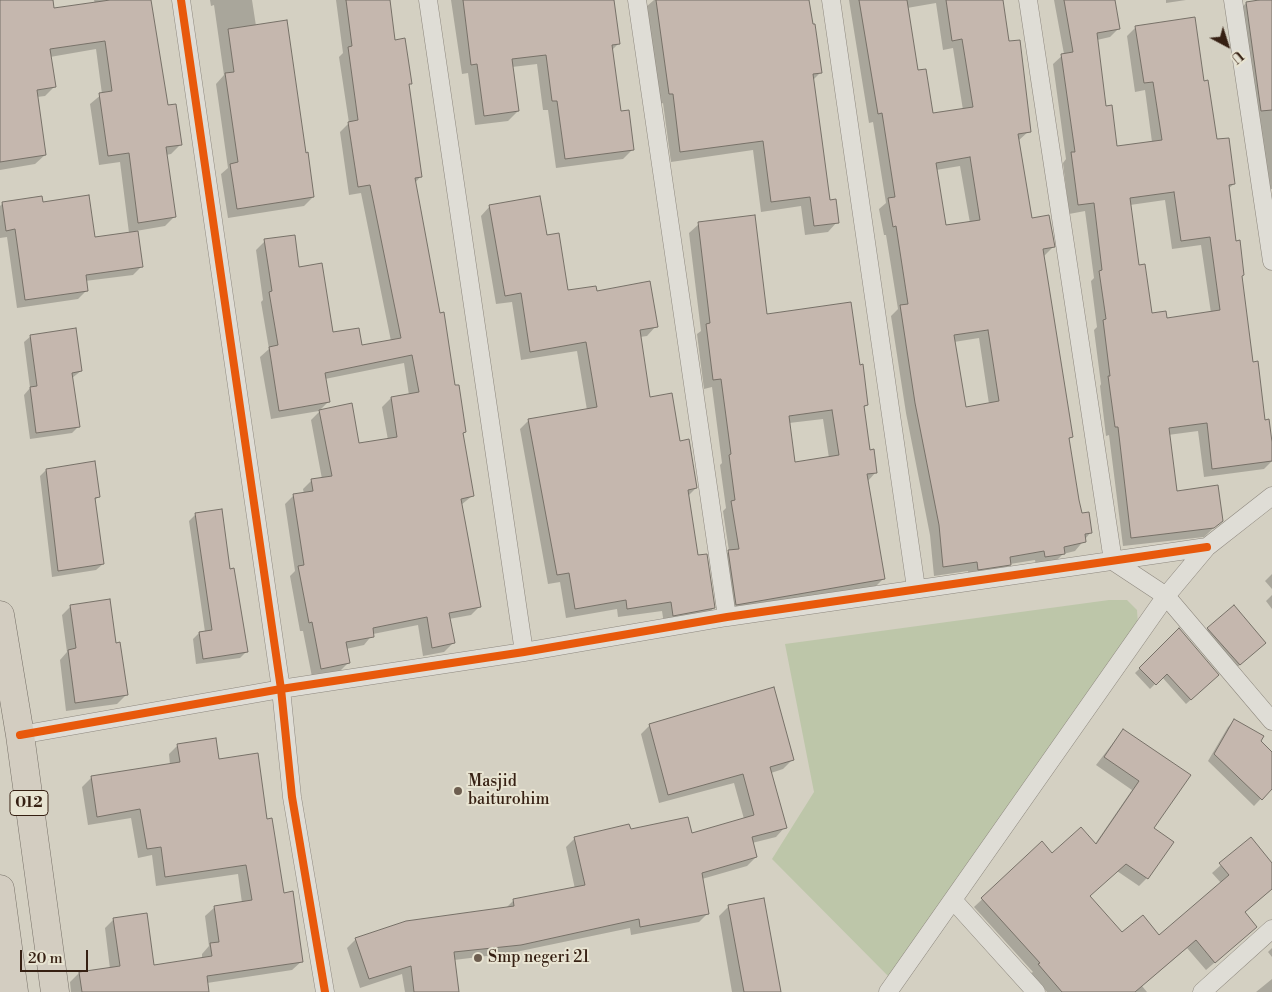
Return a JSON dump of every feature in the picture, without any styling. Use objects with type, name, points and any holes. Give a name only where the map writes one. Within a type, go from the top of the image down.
[{"type":"main road","name":"012","points":[[0,615],[20,735],[55,992]]},
{"type":"main road","points":[[0,889],[14,992]]},
{"type":"street","points":[[181,0],[281,689],[292,797],[325,992]]},
{"type":"street","points":[[428,0],[524,652]]},
{"type":"street","points":[[637,0],[727,618]]},
{"type":"street","points":[[831,0],[916,588]]},
{"type":"street","points":[[1028,0],[1113,561],[1166,596],[1272,721]]},
{"type":"street","points":[[1233,0],[1272,261]]},
{"type":"street","points":[[888,992],[1166,596],[1207,547],[1272,496]]},
{"type":"street","points":[[20,735],[281,689],[524,652],[916,588],[1207,547]]},
{"type":"street","points":[[953,900],[1036,992]]},
{"type":"street","points":[[1202,992],[1272,929]]},
{"type":"green space","points":[[1109,600],[1127,600],[1137,610],[1138,625],[891,979],[772,859],[814,792],[785,644]]},
{"type":"building","points":[[0,0],[53,0],[54,8],[110,0],[151,0],[168,105],[176,104],[182,145],[166,147],[176,217],[138,223],[129,153],[108,156],[99,93],[112,91],[105,41],[50,49],[56,87],[37,90],[46,155],[0,162]]},
{"type":"building","points":[[346,0],[390,0],[395,40],[405,38],[412,84],[409,84],[422,177],[415,178],[440,313],[444,312],[455,385],[459,385],[466,432],[463,433],[474,496],[461,499],[481,607],[449,613],[455,643],[432,648],[427,617],[373,628],[374,637],[346,642],[350,663],[321,669],[312,622],[309,623],[298,566],[304,565],[293,494],[313,491],[311,479],[332,476],[319,410],[352,403],[359,443],[397,437],[391,397],[419,392],[412,355],[325,373],[330,402],[279,411],[269,347],[278,345],[269,292],[272,291],[264,239],[295,235],[299,267],[322,263],[333,332],[359,328],[362,345],[401,338],[370,185],[358,187],[348,122],[358,120],[348,47],[352,46]]},
{"type":"building","points":[[463,0],[614,0],[620,44],[612,45],[621,111],[629,110],[634,150],[565,159],[557,101],[552,101],[546,55],[512,59],[519,111],[484,116],[477,64],[471,65]]},
{"type":"building","points":[[656,0],[809,0],[813,24],[815,24],[822,73],[813,74],[830,200],[836,199],[839,223],[814,226],[810,197],[771,202],[763,141],[680,152],[673,94],[669,94]]},
{"type":"building","points":[[859,0],[907,0],[918,70],[926,69],[933,113],[973,107],[962,39],[952,41],[946,0],[1003,0],[1009,41],[1020,40],[1031,132],[1018,134],[1032,218],[1049,215],[1055,247],[1043,249],[1073,437],[1069,438],[1079,500],[1082,513],[1089,512],[1092,533],[1085,534],[1086,542],[1064,547],[1065,554],[1045,557],[1044,551],[1010,557],[1011,565],[978,570],[977,562],[943,567],[939,525],[915,403],[900,305],[908,304],[896,226],[893,227],[888,198],[895,197],[882,113],[878,114]],"holes":[[[970,157],[980,220],[946,225],[936,163]],[[988,330],[999,401],[966,407],[954,335]]]},
{"type":"building","points":[[1064,0],[1115,0],[1120,29],[1097,33],[1106,106],[1112,105],[1117,146],[1162,140],[1153,82],[1144,83],[1135,26],[1195,17],[1204,81],[1208,80],[1217,139],[1229,138],[1235,184],[1229,185],[1236,241],[1240,240],[1244,275],[1242,276],[1253,362],[1258,361],[1265,420],[1269,419],[1272,442],[1272,461],[1212,469],[1207,423],[1169,428],[1177,491],[1218,485],[1223,521],[1214,528],[1131,538],[1118,427],[1115,427],[1108,376],[1110,376],[1103,320],[1106,319],[1099,271],[1102,270],[1094,203],[1078,205],[1071,152],[1075,152],[1061,54],[1073,52]],"holes":[[[1174,192],[1181,241],[1210,237],[1220,310],[1167,318],[1166,311],[1152,313],[1145,264],[1139,265],[1130,198]]]},
{"type":"building","points":[[1272,0],[1272,110],[1261,111],[1246,2]]},
{"type":"building","points":[[287,20],[314,197],[237,209],[230,164],[238,162],[225,73],[234,72],[228,29]]},
{"type":"building","points":[[89,195],[95,237],[138,231],[143,267],[86,275],[88,291],[25,300],[15,229],[6,231],[2,202],[42,196],[43,202]]},
{"type":"building","points":[[540,196],[547,235],[559,233],[568,290],[596,286],[597,291],[650,281],[658,327],[640,330],[650,397],[672,393],[680,441],[689,439],[697,488],[688,490],[698,555],[707,554],[715,608],[673,616],[671,602],[627,609],[626,600],[575,609],[569,573],[557,575],[528,419],[597,407],[586,342],[530,352],[521,293],[505,296],[489,205]]},
{"type":"building","points":[[755,215],[767,314],[851,302],[860,365],[863,364],[868,405],[864,406],[870,450],[874,449],[877,473],[867,474],[885,579],[736,605],[728,550],[739,549],[731,501],[735,500],[729,455],[731,454],[721,379],[713,380],[706,324],[710,323],[698,222]],"holes":[[[832,410],[839,455],[795,462],[789,416]]]},
{"type":"building","points":[[76,328],[82,371],[72,373],[80,427],[36,433],[30,387],[37,386],[30,335]]},
{"type":"building","points":[[95,461],[100,497],[95,498],[104,564],[58,571],[46,469]]},
{"type":"building","points":[[222,509],[230,569],[234,568],[248,652],[203,659],[199,632],[212,630],[195,513]]},
{"type":"building","points":[[110,599],[116,643],[120,642],[128,695],[75,703],[68,650],[76,648],[70,605]]},
{"type":"building","points":[[1234,605],[1266,643],[1240,665],[1207,628]]},
{"type":"building","points":[[1179,628],[1219,675],[1191,700],[1167,674],[1156,685],[1139,668]]},
{"type":"building","points":[[774,687],[794,760],[770,767],[787,828],[752,837],[757,857],[702,873],[709,914],[640,927],[639,919],[521,945],[454,952],[459,992],[414,992],[411,966],[369,979],[355,938],[406,921],[514,906],[513,899],[585,885],[574,837],[629,824],[631,829],[688,817],[692,833],[754,815],[743,774],[668,795],[649,724]]},
{"type":"building","points":[[1234,719],[1264,736],[1261,741],[1272,752],[1272,789],[1262,800],[1214,754]]},
{"type":"building","points":[[1123,729],[1191,775],[1154,828],[1174,842],[1148,879],[1126,864],[1090,896],[1122,932],[1143,915],[1159,935],[1229,875],[1219,863],[1251,837],[1272,863],[1272,889],[1245,912],[1257,927],[1215,963],[1196,940],[1135,992],[1062,992],[1038,964],[1040,963],[981,898],[1042,841],[1052,853],[1081,827],[1096,844],[1139,781],[1104,757]]},
{"type":"building","points":[[216,738],[219,759],[258,753],[267,819],[272,818],[284,893],[293,891],[303,962],[207,976],[209,992],[82,992],[79,972],[120,966],[113,918],[147,913],[154,965],[212,956],[210,943],[219,942],[214,906],[252,900],[246,865],[165,877],[161,847],[147,849],[140,809],[97,817],[91,776],[180,762],[177,744]]},
{"type":"building","points":[[764,898],[781,992],[744,992],[728,905]]},
{"type":"cycle path","points":[[181,0],[281,689],[292,797],[325,992]]},
{"type":"cycle path","points":[[20,735],[281,689],[524,652],[727,617],[1207,547]]},
{"type":"place","name":"Masjid baiturohim","points":[[458,791]]},
{"type":"place","name":"Smp negeri 21","points":[[478,958]]}]
